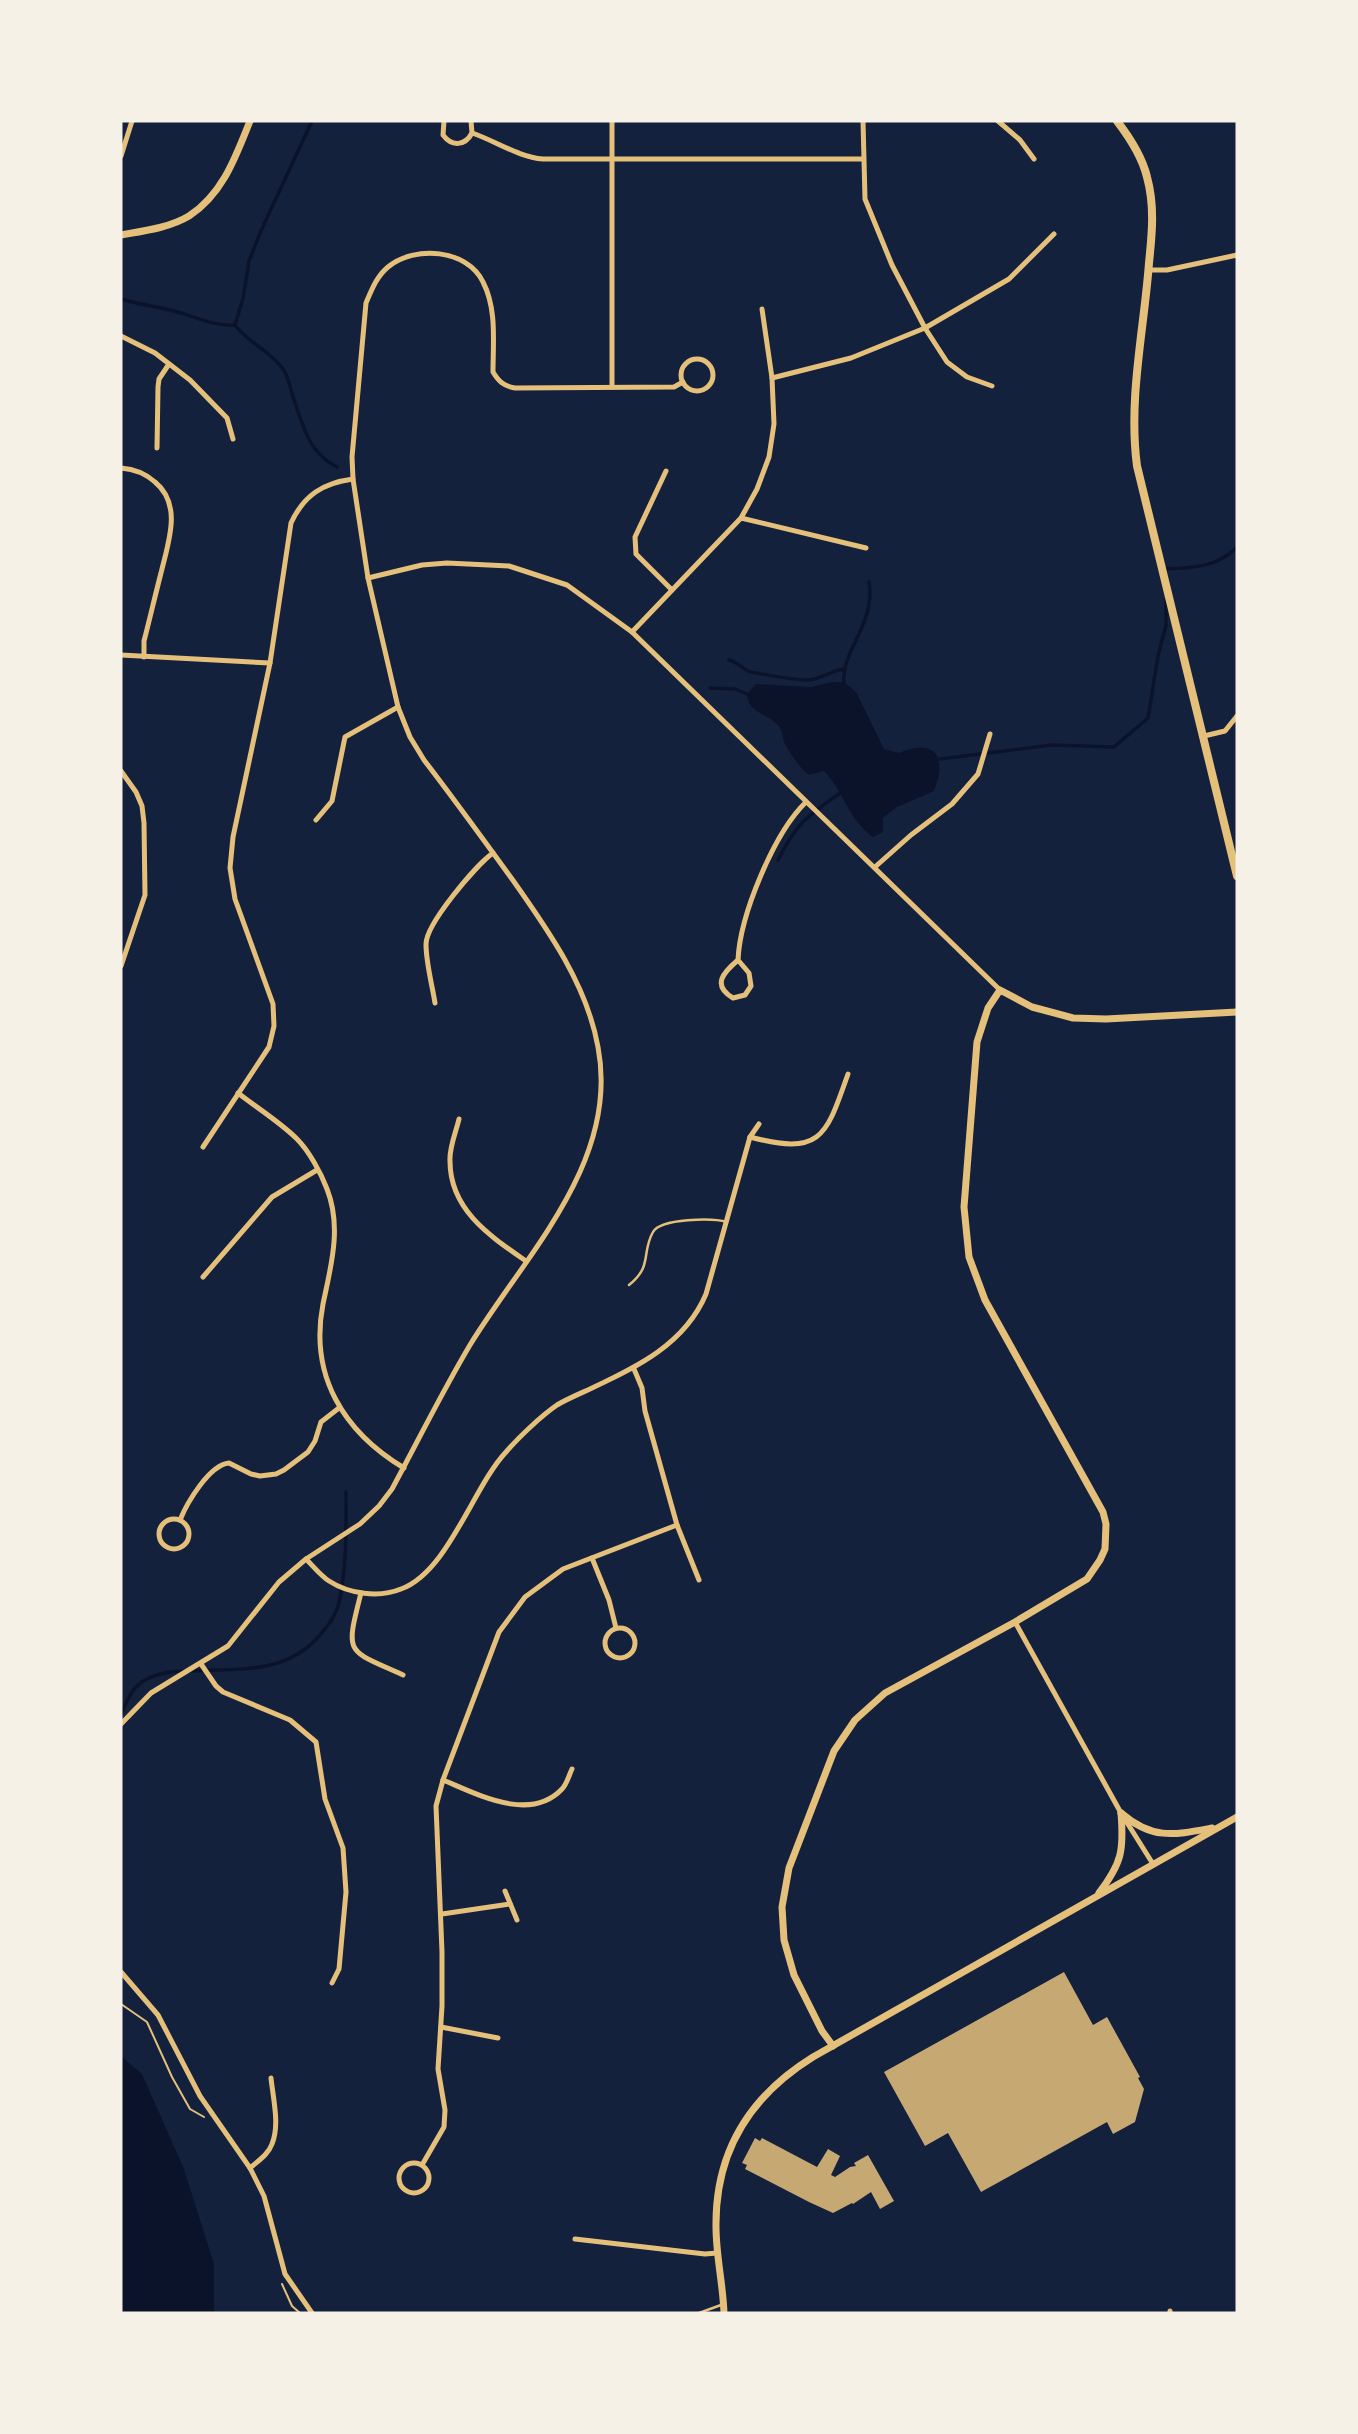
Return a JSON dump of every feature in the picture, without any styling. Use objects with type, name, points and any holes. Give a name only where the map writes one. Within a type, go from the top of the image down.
[{"type":"main road","points":[[1116,121],[1136,148],[1150,191],[1152,224],[1149,270],[1134,412],[1137,466],[1237,876]]},
{"type":"street","points":[[121,156],[132,121]]},
{"type":"street","points":[[121,235],[159,228],[189,216],[212,195],[231,169],[250,121]]},
{"type":"street","points":[[444,121],[443,135],[452,143],[464,142],[472,133],[471,121]]},
{"type":"street","points":[[612,121],[612,387]]},
{"type":"street","points":[[863,121],[865,199],[888,257],[925,328],[947,362],[967,377],[992,386]]},
{"type":"street","points":[[998,121],[1020,140],[1034,159]]},
{"type":"street","points":[[472,133],[531,158],[863,159]]},
{"type":"street","points":[[772,378],[851,358],[925,328],[1009,279],[1054,234]]},
{"type":"street","points":[[121,1724],[151,1693],[228,1646],[279,1582],[306,1559],[370,1515],[392,1489],[453,1373],[561,1210],[586,1157],[599,1107],[601,1065],[592,1022],[567,966],[550,934],[420,753],[398,707],[368,578],[353,479],[352,457],[366,303],[374,282],[389,266],[410,255],[437,253],[462,260],[482,278],[492,302],[493,372],[505,386],[674,387],[683,382]]},
{"type":"street","points":[[1149,270],[1167,270],[1237,255]]},
{"type":"street","points":[[632,632],[741,518],[757,489],[769,457],[774,424],[772,378],[762,309]]},
{"type":"street","points":[[121,336],[155,353],[190,380],[227,418],[233,439]]},
{"type":"street","points":[[701,360],[711,367],[712,379],[704,388],[692,390],[683,382],[682,370],[690,361],[701,360]]},
{"type":"street","points":[[157,448],[159,379],[169,364]]},
{"type":"street","points":[[121,468],[139,471],[151,478],[167,496],[171,508],[170,533],[144,641],[144,657]]},
{"type":"street","points":[[666,471],[635,537],[635,554],[672,590]]},
{"type":"street","points":[[204,1147],[269,1047],[274,1026],[272,1004],[235,899],[230,868],[233,837],[270,663],[291,523],[313,492],[324,485],[353,479]]},
{"type":"street","points":[[741,518],[866,548]]},
{"type":"street","points":[[368,578],[422,565],[447,563],[509,566],[567,585],[632,632],[1000,990],[1045,1012],[1073,1018],[1106,1019],[1237,1012]]},
{"type":"street","points":[[121,655],[270,663]]},
{"type":"street","points":[[316,820],[332,801],[345,737],[398,707]]},
{"type":"street","points":[[1204,736],[1224,730],[1237,716]]},
{"type":"street","points":[[875,867],[952,804],[978,774],[990,734]]},
{"type":"street","points":[[121,771],[142,806],[145,895],[121,966]]},
{"type":"street","points":[[738,960],[722,975],[723,990],[733,998],[749,991],[752,980],[738,960],[739,943],[763,868],[795,813],[806,802]]},
{"type":"street","points":[[435,1003],[426,945],[428,935],[447,903],[479,863],[493,853]]},
{"type":"street","points":[[833,2046],[822,2031],[794,1975],[782,1925],[784,1889],[789,1868],[828,1765],[842,1737],[855,1720],[885,1693],[1087,1579],[1100,1560],[1107,1537],[1103,1512],[985,1300],[969,1257],[964,1208],[977,1042],[988,1008],[1000,990]]},
{"type":"street","points":[[750,1137],[794,1146],[819,1135],[829,1125],[848,1074]]},
{"type":"street","points":[[238,1093],[298,1139],[328,1191],[334,1256],[323,1307],[320,1341],[325,1375],[339,1408],[363,1439],[404,1468]]},
{"type":"street","points":[[459,1119],[450,1161],[456,1194],[468,1215],[486,1233],[526,1261]]},
{"type":"street","points":[[306,1559],[329,1581],[361,1593],[402,1589],[422,1576],[444,1549],[504,1453],[556,1405],[634,1368],[672,1341],[687,1326],[701,1305],[750,1137],[759,1124]]},
{"type":"street","points":[[203,1277],[272,1197],[317,1170]]},
{"type":"street","points":[[634,1368],[642,1388],[645,1411],[677,1525],[699,1580]]},
{"type":"street","points":[[180,1520],[187,1505],[217,1466],[229,1463],[251,1475],[276,1474],[308,1452],[321,1422],[339,1408]]},
{"type":"street","points":[[169,1520],[180,1520],[188,1529],[188,1541],[179,1549],[167,1548],[159,1539],[160,1528],[169,1520]]},
{"type":"street","points":[[422,2165],[444,2127],[445,2110],[438,2069],[442,1914],[435,1826],[436,1806],[443,1780],[499,1632],[524,1597],[563,1569],[677,1525]]},
{"type":"street","points":[[592,1558],[609,1601],[616,1628]]},
{"type":"street","points":[[361,1593],[351,1631],[354,1649],[360,1656],[403,1675]]},
{"type":"street","points":[[1015,1622],[1121,1813],[1153,1864]]},
{"type":"street","points":[[616,1628],[629,1630],[635,1641],[632,1653],[620,1659],[608,1654],[605,1648],[606,1636],[616,1628]]},
{"type":"street","points":[[201,1664],[223,1692],[290,1720],[316,1742],[325,1799],[343,1848],[346,1892],[339,1969],[332,1983]]},
{"type":"street","points":[[443,1780],[516,1806],[532,1804],[563,1788],[572,1769]]},
{"type":"street","points":[[1121,1813],[1134,1824],[1165,1834],[1221,1826]]},
{"type":"street","points":[[1097,1895],[1122,1852],[1121,1813]]},
{"type":"street","points":[[724,2309],[718,2253],[717,2192],[727,2152],[737,2133],[750,2112],[781,2078],[813,2057],[1237,1817]]},
{"type":"street","points":[[505,1891],[517,1920]]},
{"type":"street","points":[[442,1914],[510,1904]]},
{"type":"street","points":[[121,1972],[158,2015],[200,2096],[250,2168],[264,2196],[285,2274],[312,2313]]},
{"type":"street","points":[[441,2027],[498,2038]]},
{"type":"street","points":[[250,2168],[265,2156],[273,2143],[275,2121],[271,2078]]},
{"type":"street","points":[[411,2162],[422,2165],[429,2174],[428,2185],[419,2192],[408,2192],[400,2185],[399,2173],[411,2162]]},
{"type":"street","points":[[575,2239],[705,2254],[718,2253]]},
{"type":"lane","points":[[629,1285],[643,1272],[653,1233],[659,1227],[708,1218],[727,1222]]},
{"type":"lane","points":[[699,2313],[724,2309]]},
{"type":"path","points":[[121,2004],[147,2022],[190,2109],[206,2118]]},
{"type":"path","points":[[281,2279],[292,2306],[300,2313]]},
{"type":"water","points":[[844,682],[856,692],[884,749],[899,753],[922,747],[930,749],[939,760],[940,768],[934,791],[897,807],[883,818],[883,832],[873,837],[858,823],[824,771],[809,775],[806,773],[787,748],[779,726],[754,709],[748,700],[747,694],[756,684],[811,687]]},
{"type":"water","points":[[121,2056],[142,2074],[184,2169],[214,2264],[214,2313],[121,2313]]},
{"type":"building","points":[[1064,1972],[1093,2025],[1107,2017],[1140,2077],[1138,2078],[1144,2089],[1135,2122],[1113,2134],[1107,2122],[981,2192],[948,2133],[925,2146],[884,2072]]},
{"type":"building","points":[[755,2138],[760,2141],[762,2138],[817,2167],[828,2149],[840,2156],[831,2175],[835,2177],[856,2166],[854,2163],[868,2155],[894,2201],[880,2209],[871,2192],[833,2213],[745,2169],[747,2165],[742,2163]]},
{"type":"waterway","points":[[243,299],[249,261],[312,121]]},
{"type":"waterway","points":[[121,299],[211,322],[235,325],[283,369],[309,439],[320,455],[337,467]]},
{"type":"waterway","points":[[235,325],[242,302]]},
{"type":"waterway","points":[[1163,569],[1212,563],[1237,547]]},
{"type":"waterway","points":[[844,682],[848,659],[868,611],[869,582]]},
{"type":"waterway","points":[[940,759],[1051,745],[1114,747],[1148,718],[1166,625],[1166,599]]},
{"type":"waterway","points":[[729,660],[748,671],[804,680],[845,669]]},
{"type":"waterway","points":[[710,688],[735,689],[747,694]]},
{"type":"waterway","points":[[778,860],[803,822],[839,794]]},
{"type":"waterway","points":[[121,1714],[133,1690],[151,1677],[174,1672],[261,1667],[292,1657],[307,1648],[333,1618],[340,1598],[345,1558],[346,1492]]}]
